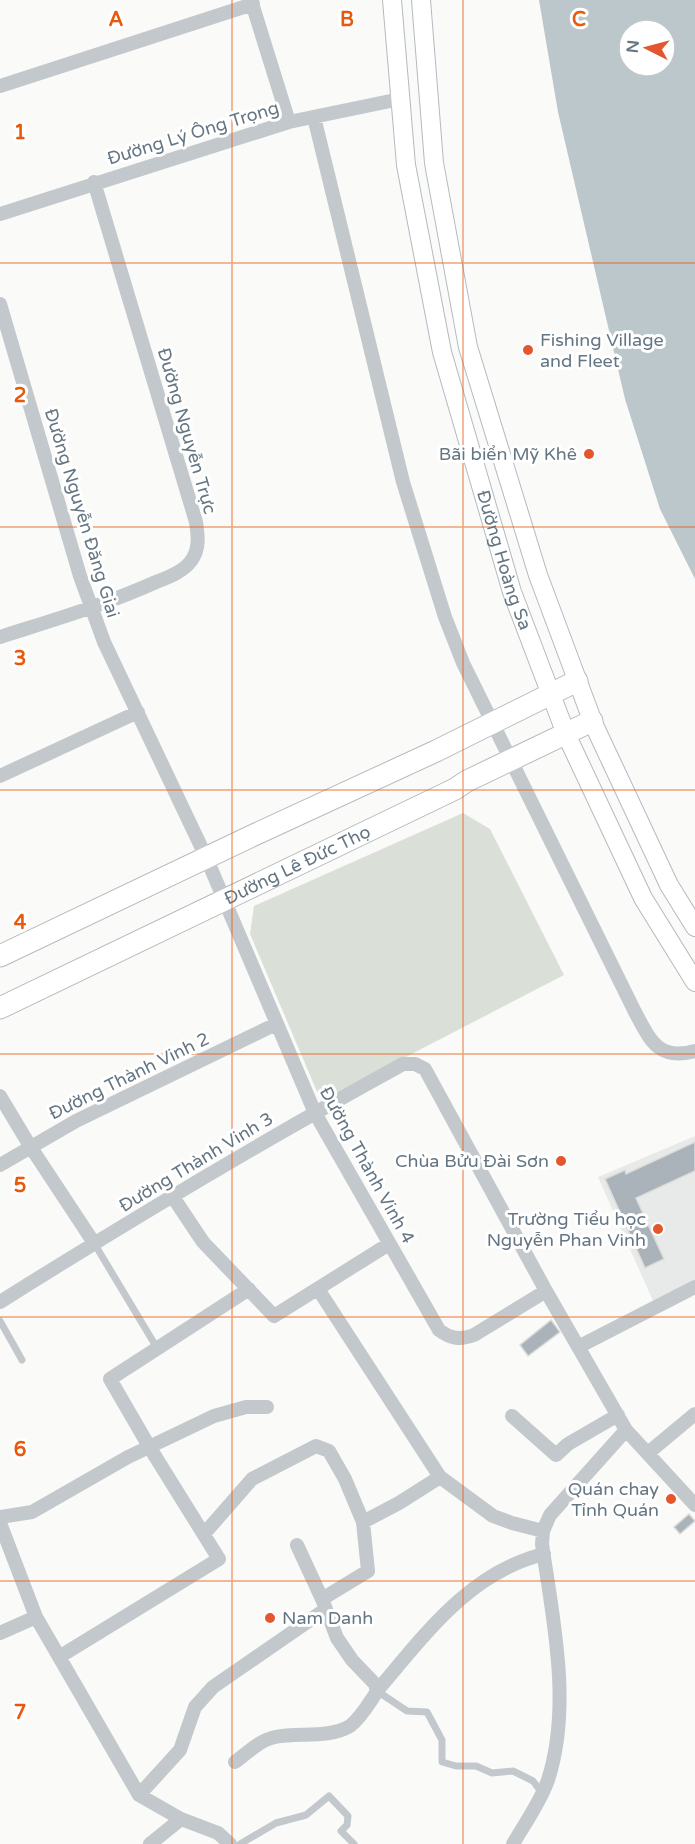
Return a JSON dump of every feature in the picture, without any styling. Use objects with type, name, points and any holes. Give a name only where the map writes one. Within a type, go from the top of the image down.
[{"type":"main road","name":"Đường Hoàng Sa","points":[[392,0],[406,165],[442,352],[512,592],[566,734],[643,898],[695,982]]},
{"type":"main road","name":"Đường Hoàng Sa","points":[[421,0],[434,163],[468,347],[538,575],[592,721],[669,885],[695,927]]},
{"type":"main road","points":[[400,99],[428,93]]},
{"type":"main road","points":[[0,956],[577,681]]},
{"type":"main road","name":"Đường Lê Đức Thọ","points":[[0,1008],[592,721]]},
{"type":"street","points":[[0,86],[252,2],[289,122]]},
{"type":"street","name":"Đường Lý Ông Trọng","points":[[0,214],[94,182],[289,122],[400,99]]},
{"type":"street","points":[[314,117],[403,482],[439,598],[463,663],[651,1041],[666,1052],[676,1054],[695,1051]]},
{"type":"street","name":"Đường Nguyễn Trực","points":[[0,637],[125,596],[182,570],[197,550],[196,522],[94,182]]},
{"type":"street","name":"Đường Nguyễn Đăng Giai","points":[[0,304],[91,609],[225,900]]},
{"type":"street","points":[[0,776],[138,712]]},
{"type":"street","name":"Đường Thành Vinh 4","points":[[225,900],[315,1113],[439,1329],[448,1336],[464,1339],[546,1291]]},
{"type":"street","name":"Đường Thành Vinh 2","points":[[0,1165],[76,1121],[276,1024]]},
{"type":"street","name":"Đường Thành Vinh 3","points":[[0,1302],[315,1113],[403,1064],[415,1064],[425,1069],[546,1291]]},
{"type":"street","points":[[0,1096],[94,1244]]},
{"type":"street","points":[[173,1197],[203,1242],[274,1316],[390,1244]]},
{"type":"street","points":[[578,1347],[695,1287]]},
{"type":"street","points":[[59,1657],[219,1559],[150,1448],[110,1378],[249,1289]]},
{"type":"street","points":[[318,1289],[440,1477],[493,1516],[543,1531]]},
{"type":"street","points":[[546,1291],[626,1430],[695,1504]]},
{"type":"street","points":[[0,1517],[32,1512],[128,1457],[199,1423],[246,1407],[267,1407]]},
{"type":"street","points":[[648,1453],[695,1414]]},
{"type":"street","points":[[512,1416],[556,1455],[568,1444],[618,1416]]},
{"type":"street","points":[[513,1844],[542,1793],[553,1758],[559,1701],[559,1675],[543,1531],[550,1515],[626,1430]]},
{"type":"street","points":[[139,1795],[180,1750],[195,1707],[213,1687],[368,1571],[363,1522],[345,1479],[329,1451],[316,1446],[252,1479],[204,1534]]},
{"type":"street","points":[[363,1522],[440,1477]]},
{"type":"street","points":[[0,1523],[36,1617],[139,1795],[181,1819],[218,1833],[230,1844]]},
{"type":"street","points":[[297,1545],[337,1638],[352,1660],[375,1684],[377,1691]]},
{"type":"street","points":[[235,1762],[263,1742],[276,1737],[332,1733],[345,1729],[355,1722],[377,1691],[453,1604],[521,1559],[544,1554]]},
{"type":"street","points":[[0,1633],[36,1617]]},
{"type":"street","points":[[150,1844],[181,1819]]},
{"type":"lane","points":[[94,1244],[157,1348]]},
{"type":"lane","points":[[0,1321],[22,1360]]},
{"type":"lane","points":[[377,1691],[407,1711],[427,1712],[442,1740],[442,1762],[456,1766],[476,1767],[492,1773],[513,1771],[533,1781],[542,1793]]},
{"type":"lane","points":[[240,1844],[276,1823],[306,1815],[329,1796],[348,1816],[347,1825],[341,1832],[354,1844]]},
{"type":"shaded area","points":[[539,0],[695,0],[695,579],[660,509],[625,399],[558,112]]},
{"type":"shaded area","points":[[463,813],[490,829],[564,975],[321,1101],[250,934],[254,906]]},
{"type":"shaded area","name":"Trường Tiểu học Nguyễn Phan Vinh","points":[[695,1136],[695,1281],[654,1303],[598,1177]]},
{"type":"building","points":[[695,1142],[695,1171],[636,1198],[664,1259],[645,1268],[605,1179],[625,1170],[626,1174]]},
{"type":"building","points":[[551,1320],[560,1332],[528,1356],[520,1345]]},
{"type":"building","points":[[689,1514],[695,1521],[680,1534],[674,1527]]},
{"type":"place","name":"Fishing Village and Fleet","points":[[528,350]]},
{"type":"place","name":"Bãi biển Mỹ Khê","points":[[589,454]]},
{"type":"place","name":"Chùa Bửu Đài Sơn","points":[[561,1161]]},
{"type":"place","name":"Trường Tiểu học Nguyễn Phan Vinh","points":[[658,1229]]},
{"type":"place","name":"Quán chay Tỉnh Quán","points":[[671,1499]]},
{"type":"place","name":"Nam Danh","points":[[270,1618]]}]
